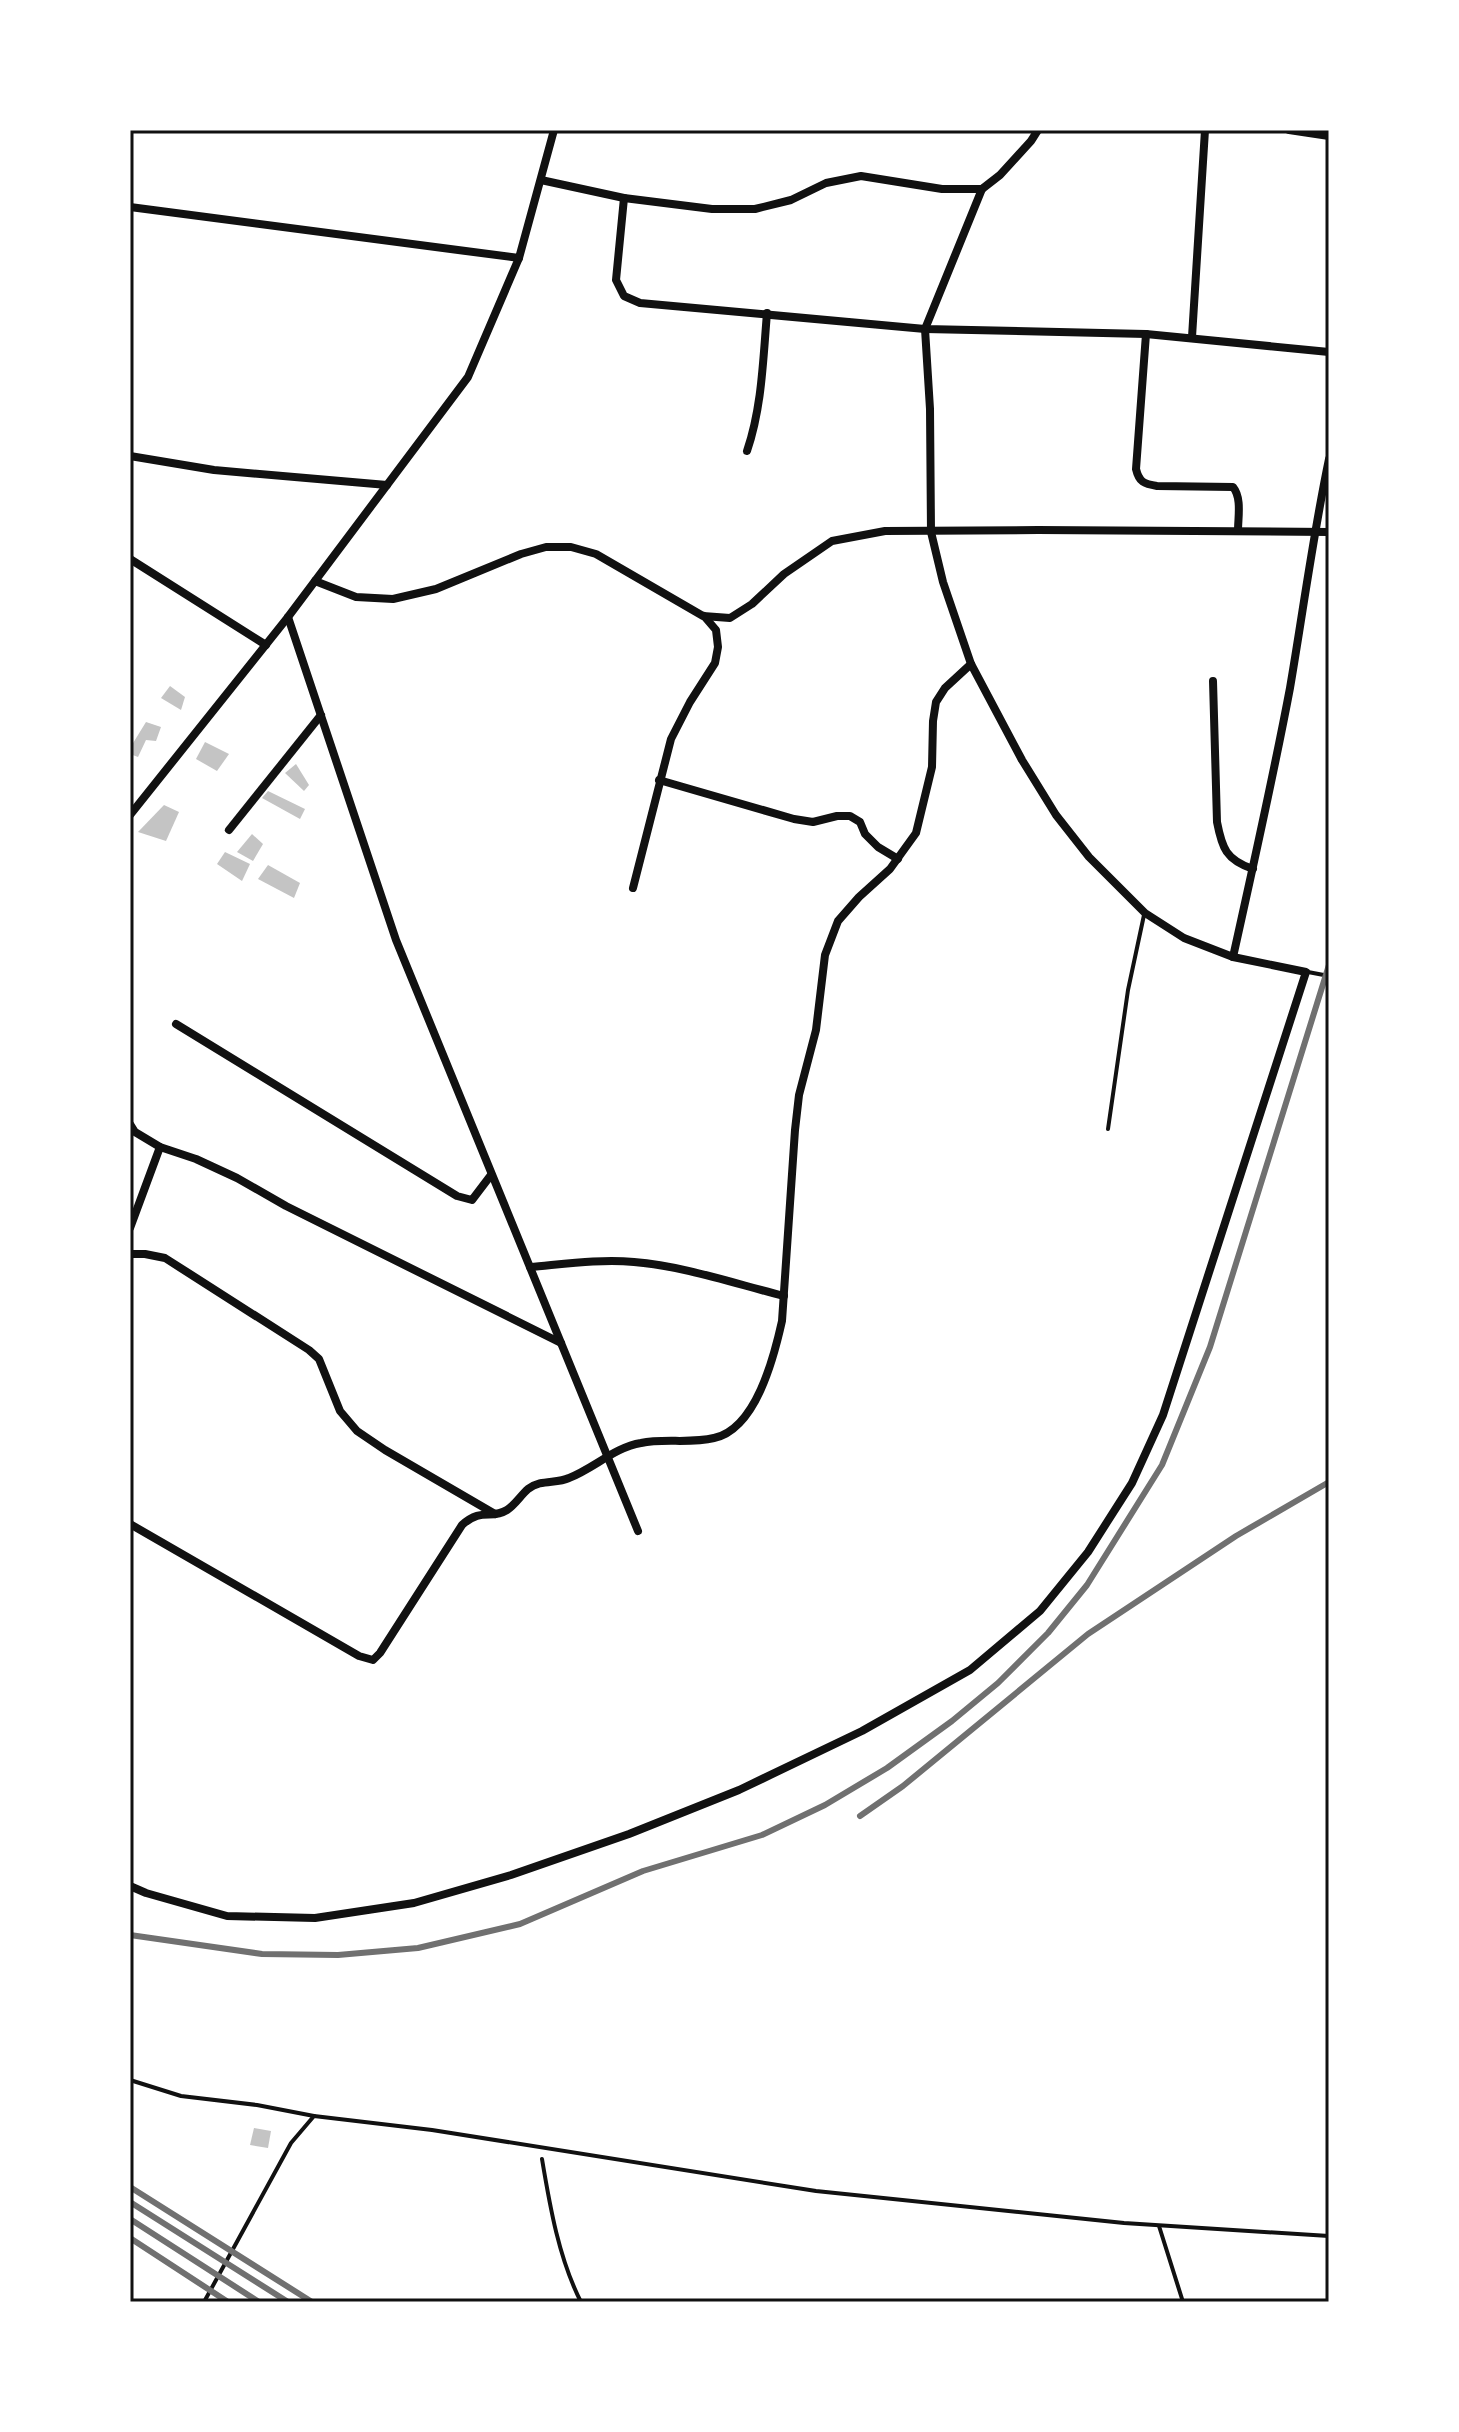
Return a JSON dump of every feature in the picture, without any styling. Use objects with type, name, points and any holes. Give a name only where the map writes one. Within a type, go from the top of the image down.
[{"type":"street","points":[[130,815],[288,617],[468,377],[519,258],[554,130]]},
{"type":"street","points":[[130,1886],[227,1916],[315,1918],[414,1903],[511,1875],[739,1790],[862,1731],[970,1670],[1040,1611],[1088,1552],[1132,1483],[1163,1415],[1306,972],[1233,957],[1184,938],[1145,913],[1089,857],[1056,815],[1022,760],[971,664],[943,582],[931,532],[930,409],[925,329],[982,189],[1000,175],[1038,130]]},
{"type":"street","points":[[1192,337],[1205,130]]},
{"type":"street","points":[[1289,130],[1329,136]]},
{"type":"street","points":[[541,180],[624,198],[712,209],[755,209],[791,200],[826,183],[861,176],[942,189],[982,189]]},
{"type":"street","points":[[624,198],[616,280],[624,296],[640,303],[925,329],[1146,334],[1329,352]]},
{"type":"street","points":[[130,207],[519,258]]},
{"type":"street","points":[[747,451],[760,400],[767,313]]},
{"type":"street","points":[[1146,334],[1136,469],[1139,479],[1145,485],[1233,487],[1238,499],[1238,531]]},
{"type":"street","points":[[130,456],[214,470],[387,485]]},
{"type":"street","points":[[1233,957],[1290,684],[1314,531],[1329,459]]},
{"type":"street","points":[[703,616],[730,618],[752,604],[784,574],[832,541],[885,531],[1329,532]]},
{"type":"street","points":[[315,581],[356,597],[393,599],[436,589],[546,547],[571,547],[596,554],[703,616],[716,630],[718,647],[715,663],[671,739],[633,888]]},
{"type":"street","points":[[130,559],[266,645]]},
{"type":"street","points":[[288,617],[396,940],[638,1531]]},
{"type":"street","points":[[130,1524],[359,1656],[373,1660],[462,1525],[472,1516],[507,1510],[529,1488],[541,1482],[565,1480],[641,1442],[692,1442],[719,1438],[735,1427],[750,1410],[762,1387],[782,1321],[799,1095],[816,1030],[825,955],[838,921],[898,859],[916,833],[932,767],[936,702],[945,688],[971,664]]},
{"type":"street","points":[[1213,681],[1217,822],[1228,855],[1238,864],[1253,869]]},
{"type":"street","points":[[229,830],[321,715]]},
{"type":"street","points":[[659,780],[794,819],[813,822],[850,816],[860,822],[865,834],[878,847],[898,859]]},
{"type":"street","points":[[176,1024],[457,1196],[472,1200],[491,1175]]},
{"type":"street","points":[[130,1124],[135,1132],[160,1147],[237,1178],[286,1206],[562,1343]]},
{"type":"street","points":[[130,1228],[160,1147]]},
{"type":"street","points":[[130,1254],[165,1258],[309,1350],[319,1359],[340,1411],[357,1431],[496,1514]]},
{"type":"street","points":[[530,1267],[602,1261],[635,1262],[784,1296]]},
{"type":"lane","points":[[1108,1129],[1128,990],[1145,913]]},
{"type":"lane","points":[[1306,972],[1329,976]]},
{"type":"lane","points":[[130,2080],[181,2096],[432,2130],[816,2191],[1159,2226],[1329,2236]]},
{"type":"lane","points":[[204,2302],[291,2143],[314,2116]]},
{"type":"lane","points":[[1159,2226],[1183,2302]]},
{"type":"path","points":[[541,2149],[549,2205],[581,2302]]},
{"type":"building","points":[[170,686],[185,697],[181,710],[161,698]]},
{"type":"building","points":[[146,722],[161,727],[156,741],[146,740],[138,757],[130,754],[130,748]]},
{"type":"building","points":[[205,742],[229,754],[217,771],[196,759]]},
{"type":"building","points":[[296,764],[309,785],[304,791],[285,773]]},
{"type":"building","points":[[268,791],[305,809],[300,819],[262,798]]},
{"type":"building","points":[[164,805],[179,812],[166,841],[138,832]]},
{"type":"building","points":[[252,834],[263,844],[253,861],[237,852]]},
{"type":"building","points":[[225,852],[250,864],[242,881],[217,864]]},
{"type":"building","points":[[268,865],[300,883],[294,898],[258,879]]},
{"type":"building","points":[[254,2128],[271,2131],[268,2148],[250,2145]]},
{"type":"railway","points":[[130,1935],[262,1954],[338,1955],[418,1948],[520,1924],[643,1871],[762,1835],[825,1805],[887,1768],[952,1721],[998,1683],[1048,1633],[1087,1585],[1162,1465],[1210,1347],[1329,965]]},
{"type":"railway","points":[[860,1816],[903,1786],[1088,1634],[1236,1536],[1329,1482]]},
{"type":"railway","points":[[130,2187],[312,2302]]},
{"type":"railway","points":[[130,2202],[288,2302]]},
{"type":"railway","points":[[130,2219],[259,2302]]},
{"type":"railway","points":[[130,2238],[228,2302]]}]
